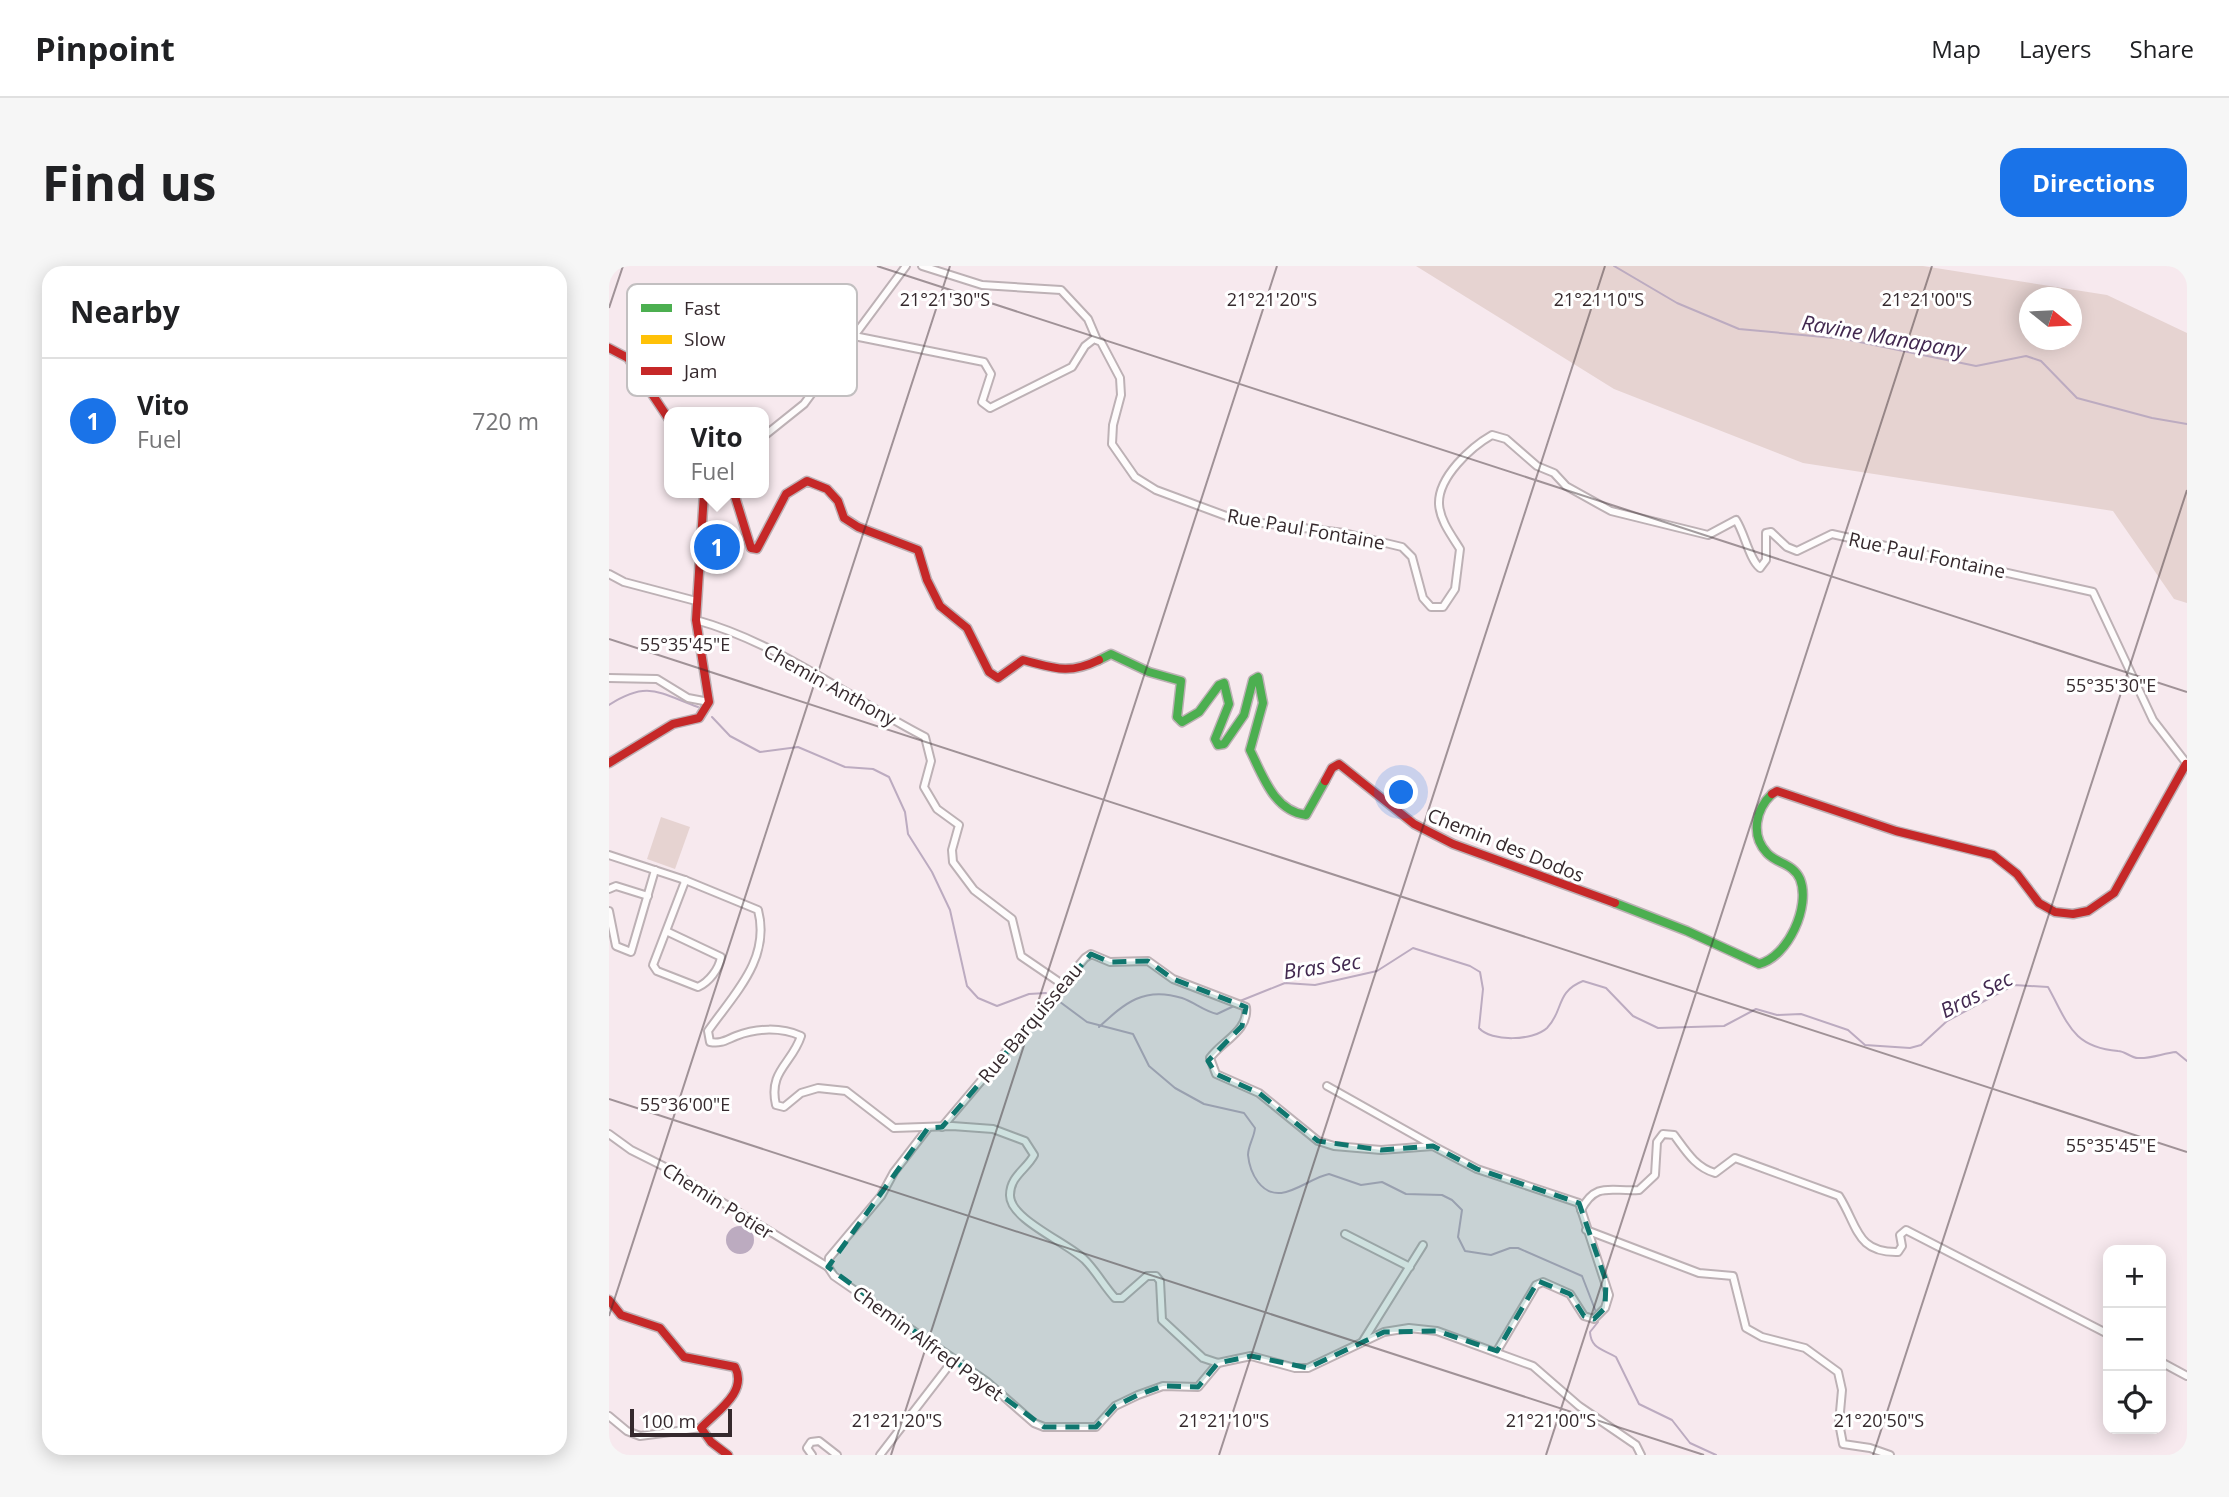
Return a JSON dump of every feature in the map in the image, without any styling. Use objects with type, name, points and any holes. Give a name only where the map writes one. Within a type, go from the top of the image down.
[{"type":"street","points":[[857,332],[906,266]]},
{"type":"street","points":[[857,337],[984,362],[991,374],[982,402],[990,408],[1057,377],[1072,367],[1085,346],[1094,339],[1097,340],[1088,319],[1061,290],[982,285],[922,266]]},
{"type":"street","name":"Rue Paul Fontaine","points":[[1097,340],[1120,377],[1121,396],[1113,425],[1112,444],[1135,477],[1156,490],[1237,520],[1344,533],[1402,547],[1412,557],[1423,598],[1431,607],[1443,607],[1455,589],[1460,549],[1445,526],[1439,503],[1444,484],[1474,445],[1492,435],[1506,439],[1537,466],[1554,473],[1566,486],[1611,511],[1708,535],[1736,520],[1747,537],[1752,562],[1761,568],[1766,560],[1766,533],[1771,532],[1787,547],[1797,551],[1832,534],[2093,592],[2153,720],[2187,764]]},
{"type":"street","points":[[609,348],[627,357]]},
{"type":"street","points":[[653,396],[664,412]]},
{"type":"street","points":[[769,432],[804,404],[810,396]]},
{"type":"street","name":"Chemin des Dodos","points":[[736,498],[751,548],[757,549],[786,494],[807,481],[827,489],[838,501],[844,518],[858,527],[918,550],[927,580],[940,606],[967,628],[989,671],[998,678],[1014,663],[1023,660],[1066,671],[1083,668],[1111,654],[1149,672],[1181,681],[1177,717],[1182,722],[1199,712],[1219,685],[1224,683],[1229,704],[1226,718],[1215,739],[1218,744],[1224,744],[1238,730],[1249,707],[1253,680],[1258,677],[1263,684],[1261,710],[1250,750],[1280,802],[1299,815],[1306,815],[1332,768],[1339,764],[1414,824],[1453,844],[1485,853],[1687,931],[1759,964],[1767,963],[1777,955],[1791,934],[1802,895],[1794,870],[1765,850],[1759,835],[1758,810],[1766,798],[1777,791],[1835,808],[1896,831],[1993,855],[2017,874],[2039,903],[2055,912],[2073,914],[2088,911],[2114,893],[2187,764]]},
{"type":"street","points":[[609,763],[673,724],[699,718],[706,711],[709,702],[696,620],[705,498]]},
{"type":"street","points":[[609,574],[624,582],[697,601]]},
{"type":"street","name":"Chemin Anthony","points":[[696,620],[733,631],[825,678],[925,737],[931,761],[924,787],[937,809],[959,825],[952,850],[953,862],[974,890],[1012,919],[1021,956],[1062,984]]},
{"type":"street","points":[[609,678],[657,679],[688,698],[709,702]]},
{"type":"street","points":[[609,855],[685,880],[758,910],[758,957],[751,974],[708,1031],[710,1042],[720,1044],[737,1035],[763,1030],[787,1030],[801,1036],[798,1046],[775,1077],[776,1105],[784,1107],[801,1093],[818,1087],[846,1091],[894,1128],[993,1129],[1025,1140],[1034,1155],[1030,1164],[1015,1176],[1009,1195],[1014,1210],[1086,1260],[1115,1298],[1122,1298],[1147,1276],[1156,1276],[1160,1282],[1162,1320],[1203,1358],[1218,1363],[1251,1356],[1295,1368],[1308,1368],[1384,1332],[1409,1328],[1437,1331],[1533,1366],[1579,1406],[1636,1445],[1641,1455]]},
{"type":"street","points":[[609,911],[616,946],[631,952],[655,870]]},
{"type":"street","points":[[666,931],[721,957],[720,964],[705,984],[698,987],[657,971],[653,965],[685,880]]},
{"type":"street","points":[[609,889],[616,886],[648,896]]},
{"type":"street","name":"Rue Barquisseau","points":[[942,1127],[1062,984],[1091,954],[1110,962],[1148,961],[1173,979],[1246,1007],[1247,1016],[1242,1026],[1215,1051],[1210,1058],[1211,1066],[1216,1074],[1259,1093],[1318,1141],[1334,1146],[1381,1150],[1433,1146]]},
{"type":"street","points":[[1327,1086],[1477,1169],[1565,1196],[1579,1203],[1586,1230],[1606,1282],[1609,1295],[1605,1308],[1594,1319],[1584,1316],[1570,1294],[1542,1282],[1535,1285],[1497,1351]]},
{"type":"street","points":[[828,1267],[829,1258],[881,1196],[894,1172],[928,1128]]},
{"type":"street","name":"Chemin Potier","points":[[609,1134],[631,1150],[663,1166],[828,1267]]},
{"type":"street","points":[[1581,1210],[1596,1190],[1639,1190],[1655,1175],[1657,1142],[1663,1134],[1674,1135],[1692,1160],[1705,1170],[1715,1173],[1735,1158],[1839,1196],[1868,1247],[1878,1253],[1898,1252],[1902,1246],[1900,1235],[1906,1230],[2103,1331]]},
{"type":"street","points":[[1586,1230],[1699,1273],[1733,1276],[1746,1328],[1762,1337],[1805,1348],[1837,1372],[1842,1390],[1839,1423],[1843,1444],[1871,1448],[1890,1455]]},
{"type":"street","points":[[1345,1234],[1410,1267]]},
{"type":"street","points":[[1359,1345],[1423,1245]]},
{"type":"street","name":"Chemin Alfred Payet","points":[[828,1267],[834,1276],[893,1314],[986,1381],[1034,1423],[1044,1427],[1096,1426],[1115,1406],[1138,1395],[1163,1386],[1198,1387],[1218,1363]]},
{"type":"street","points":[[609,1300],[621,1315],[660,1328],[684,1357],[735,1367],[740,1377],[737,1391],[701,1428],[640,1436],[627,1431],[609,1416]]},
{"type":"street","points":[[880,1455],[954,1359]]},
{"type":"street","points":[[2166,1365],[2187,1376]]},
{"type":"street","points":[[701,1428],[711,1442],[728,1455]]},
{"type":"street","points":[[812,1455],[807,1448],[811,1441],[819,1441],[837,1455]]},
{"type":"highlighted area","points":[[1091,954],[1110,962],[1148,961],[1173,979],[1246,1007],[1242,1026],[1208,1061],[1216,1074],[1259,1093],[1318,1141],[1381,1150],[1433,1146],[1477,1169],[1579,1203],[1606,1281],[1605,1308],[1594,1319],[1584,1316],[1570,1294],[1538,1281],[1497,1351],[1437,1331],[1384,1332],[1308,1368],[1251,1356],[1218,1363],[1198,1387],[1163,1386],[1138,1395],[1115,1406],[1096,1427],[1044,1427],[828,1267],[928,1128],[942,1127]]},
{"type":"shaded area","points":[[1416,266],[1923,266],[2056,287],[2019,287],[2019,350],[2082,350],[2082,291],[2107,295],[2187,333],[2187,603],[2174,599],[2113,511],[1803,463],[1614,389]]},
{"type":"shaded area","points":[[661,817],[690,827],[675,869],[647,859]]},
{"type":"shaded area","points":[[740,1226],[750,1230],[754,1240],[750,1250],[740,1254],[730,1250],[726,1240],[730,1230]]},
{"type":"waterway","name":"Ravine Manapany","points":[[1614,266],[1677,303],[1739,329],[1845,339],[1976,366],[2026,356],[2041,361],[2077,398],[2152,418],[2187,424]]},
{"type":"waterway","points":[[609,705],[634,693],[653,691],[698,707]]},
{"type":"waterway","points":[[712,717],[730,736],[760,752],[798,747],[845,767],[873,769],[889,777],[905,812],[908,834],[932,872],[950,910],[967,986],[978,998],[997,1006],[1029,994],[1046,993]]},
{"type":"waterway","name":"Bras Sec","points":[[1240,1001],[1285,983],[1315,985],[1377,971],[1413,948],[1470,966],[1480,972],[1483,989],[1479,1028],[1485,1033],[1502,1038],[1532,1035],[1547,1028],[1564,996],[1574,985],[1583,981],[1606,988],[1633,1016],[1658,1028],[1724,1026],[1756,1009],[1777,1015],[1801,1014],[1848,1030],[1865,1045],[1910,1048],[1921,1045],[1947,1021],[2014,985],[2048,987],[2073,1031],[2090,1044],[2138,1058],[2176,1052],[2187,1061]]},
{"type":"waterway","name":"Bras Sec","points":[[1099,1027],[1127,1004],[1157,994],[1182,998],[1217,1014],[1236,1005]]},
{"type":"waterway","points":[[1056,999],[1087,1022],[1133,1034],[1149,1066],[1175,1088],[1204,1104],[1244,1113],[1255,1128],[1248,1152],[1250,1166],[1252,1173],[1266,1190],[1283,1193],[1329,1174],[1361,1185],[1382,1182],[1406,1194],[1442,1195],[1462,1210],[1458,1237],[1465,1251],[1491,1255],[1518,1248],[1582,1276],[1596,1312]]},
{"type":"waterway","points":[[1598,1322],[1590,1332],[1591,1338],[1599,1348],[1616,1357],[1639,1404],[1672,1420],[1690,1443],[1716,1455]]},
{"type":"traffic: fast","points":[[1099,660],[1111,654],[1149,672],[1181,681],[1177,717],[1182,722],[1199,712],[1219,685],[1224,683],[1229,704],[1215,739],[1218,745],[1224,744],[1244,715],[1253,680],[1258,677],[1263,703],[1250,750],[1271,791],[1286,807],[1306,815],[1325,781]]},
{"type":"traffic: fast","points":[[1615,903],[1687,931],[1759,964],[1770,959],[1788,941],[1794,929],[1800,916],[1803,890],[1797,874],[1767,853],[1758,838],[1759,815],[1772,794]]},
{"type":"traffic: jam","points":[[609,348],[627,357]]},
{"type":"traffic: jam","points":[[653,396],[664,412]]},
{"type":"traffic: jam","points":[[736,498],[751,548],[757,549],[786,494],[807,481],[827,489],[838,501],[844,518],[858,527],[918,550],[927,580],[940,606],[967,628],[989,672],[998,678],[1023,660],[1061,669],[1088,665],[1099,660]]},
{"type":"traffic: jam","points":[[609,763],[673,724],[699,718],[709,702],[696,620],[704,498]]},
{"type":"traffic: jam","points":[[1325,781],[1332,768],[1339,764],[1414,824],[1453,844],[1615,903]]},
{"type":"traffic: jam","points":[[1772,794],[1777,791],[1896,831],[1993,855],[2017,874],[2039,903],[2055,912],[2073,914],[2088,911],[2114,893],[2186,764]]},
{"type":"traffic: jam","points":[[609,1300],[621,1315],[660,1328],[684,1357],[735,1367],[738,1376],[734,1393],[701,1428],[711,1442],[728,1455]]},
{"type":"place","name":"Vito","points":[[717,547]]}]
